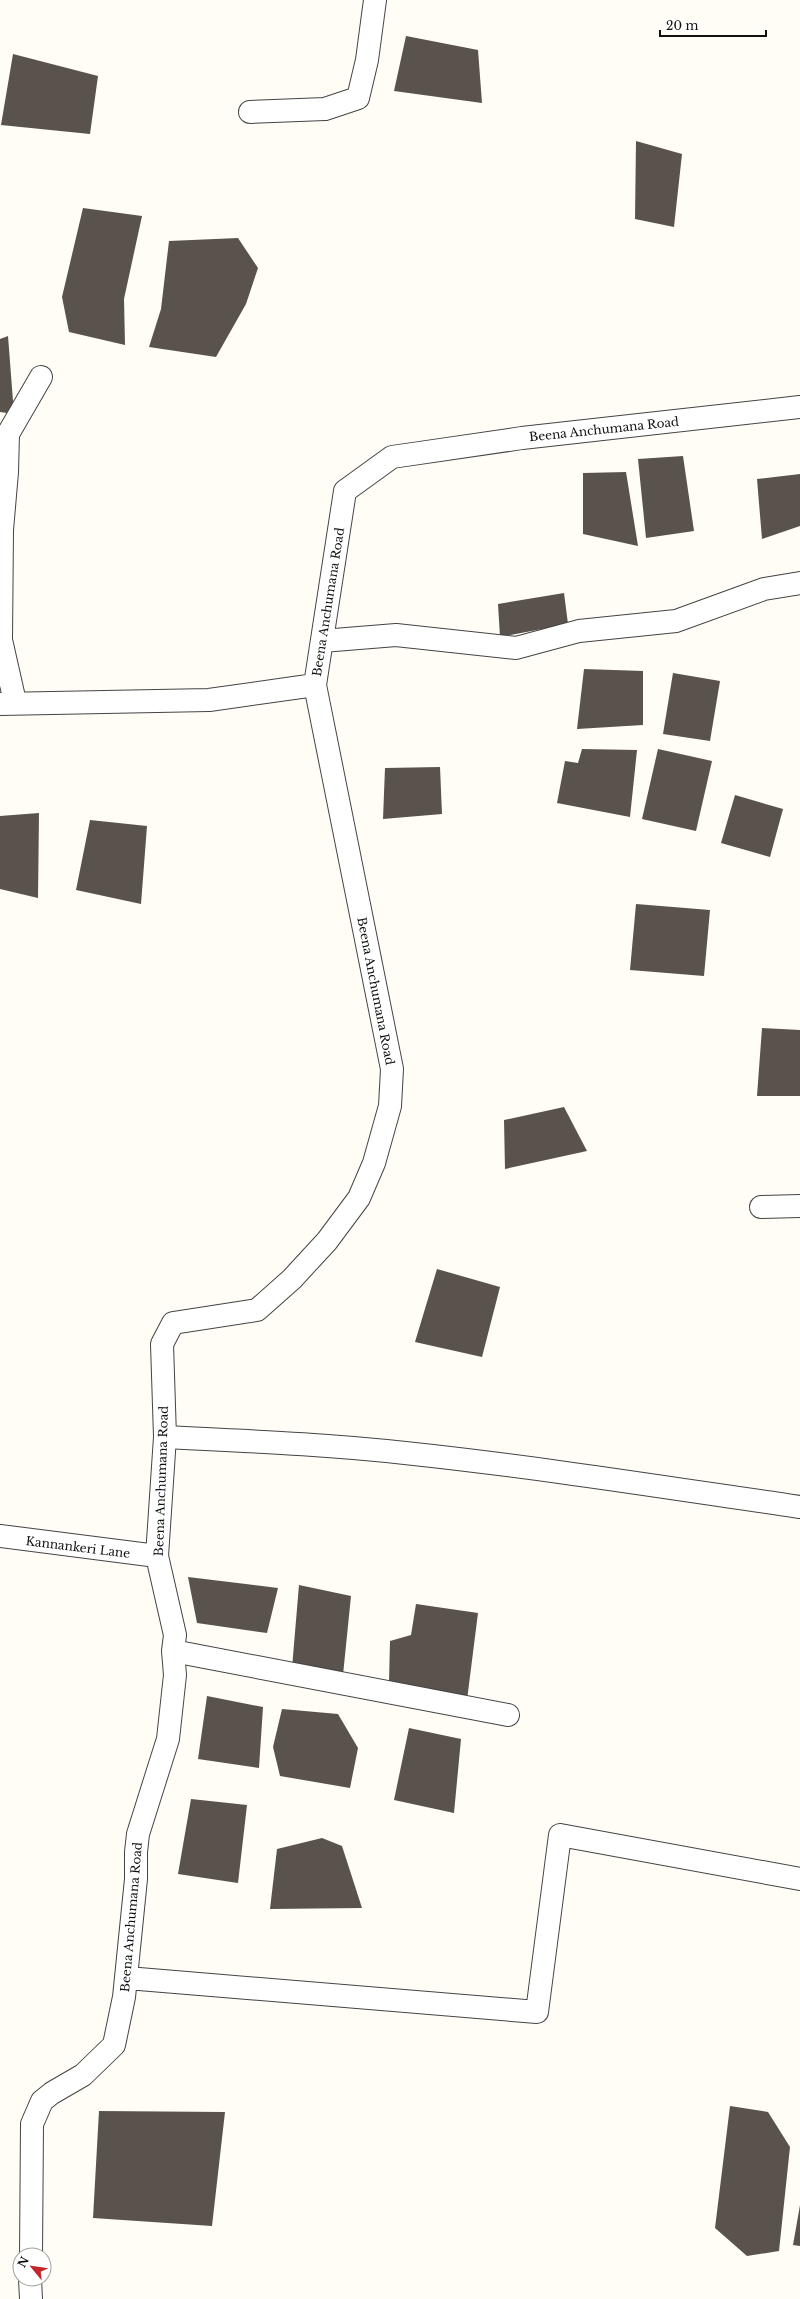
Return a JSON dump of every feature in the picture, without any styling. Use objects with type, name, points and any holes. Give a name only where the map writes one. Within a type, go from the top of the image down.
[{"type":"street","points":[[250,112],[325,109],[358,98],[367,60],[375,0]]},
{"type":"street","points":[[41,377],[8,434],[7,472],[2,530],[1,640],[8,703],[209,700],[315,685]]},
{"type":"street","name":"Beena Anchumana Road","points":[[31,2247],[32,2124],[42,2101],[52,2093],[83,2075],[114,2046],[127,1978],[136,1879],[138,1834],[168,1739],[176,1675],[173,1651],[175,1635],[157,1556],[165,1437],[162,1344],[173,1323],[257,1310],[292,1279],[327,1241],[359,1198],[374,1163],[390,1106],[392,1069],[315,685],[345,491],[392,457],[522,438],[800,407]]},
{"type":"street","points":[[322,641],[396,635],[516,648],[579,630],[676,621],[764,589],[800,583]]},
{"type":"street","points":[[761,1207],[800,1206]]},
{"type":"street","points":[[165,1437],[270,1442],[405,1453],[587,1476],[800,1507]]},
{"type":"street","name":"Kannankeri Lane","points":[[0,1536],[157,1556]]},
{"type":"street","points":[[173,1651],[508,1715]]},
{"type":"street","points":[[127,1978],[537,2012],[560,1835],[800,1879]]},
{"type":"street","points":[[30,2287],[31,2299]]},
{"type":"building","points":[[406,36],[478,50],[482,103],[394,91]]},
{"type":"building","points":[[13,54],[98,76],[90,134],[1,125]]},
{"type":"building","points":[[636,141],[682,154],[674,227],[635,219]]},
{"type":"building","points":[[83,208],[142,216],[124,299],[125,345],[69,332],[62,297]]},
{"type":"building","points":[[238,238],[258,268],[246,304],[216,357],[149,347],[161,309],[169,241]]},
{"type":"building","points":[[8,336],[14,414],[0,412],[0,339]]},
{"type":"building","points":[[683,456],[694,531],[646,538],[638,459]]},
{"type":"building","points":[[626,472],[638,546],[583,534],[583,473]]},
{"type":"building","points":[[800,474],[800,526],[762,539],[757,479]]},
{"type":"building","points":[[564,593],[568,624],[500,637],[498,604]]},
{"type":"building","points":[[584,669],[643,671],[643,725],[577,729]]},
{"type":"building","points":[[673,673],[720,681],[710,741],[663,734]]},
{"type":"building","points":[[582,749],[637,750],[630,817],[557,803],[565,761],[578,763]]},
{"type":"building","points":[[658,749],[712,761],[696,831],[642,819]]},
{"type":"building","points":[[440,767],[442,814],[383,819],[385,768]]},
{"type":"building","points":[[735,795],[783,809],[770,857],[721,843]]},
{"type":"building","points":[[39,813],[38,898],[0,889],[0,816]]},
{"type":"building","points":[[90,820],[147,826],[141,904],[76,890]]},
{"type":"building","points":[[636,904],[710,910],[704,976],[630,970]]},
{"type":"building","points":[[762,1028],[800,1030],[800,1096],[757,1096]]},
{"type":"building","points":[[564,1107],[587,1151],[505,1169],[504,1120]]},
{"type":"building","points":[[437,1269],[500,1287],[482,1357],[415,1342]]},
{"type":"building","points":[[188,1577],[278,1588],[267,1633],[197,1623]]},
{"type":"building","points":[[299,1585],[351,1596],[343,1675],[292,1668]]},
{"type":"building","points":[[416,1604],[478,1613],[467,1700],[389,1682],[390,1641],[411,1635]]},
{"type":"building","points":[[207,1696],[263,1707],[259,1768],[198,1759]]},
{"type":"building","points":[[282,1709],[338,1714],[358,1748],[350,1788],[280,1776],[273,1747]]},
{"type":"building","points":[[409,1728],[461,1739],[454,1813],[394,1800]]},
{"type":"building","points":[[191,1799],[247,1805],[238,1883],[178,1874]]},
{"type":"building","points":[[322,1838],[342,1846],[362,1908],[270,1909],[277,1849]]},
{"type":"building","points":[[730,2106],[768,2112],[790,2147],[779,2251],[747,2256],[715,2228]]},
{"type":"building","points":[[99,2111],[225,2112],[212,2226],[93,2218]]},
{"type":"building","points":[[800,2205],[800,2246],[793,2245]]}]
